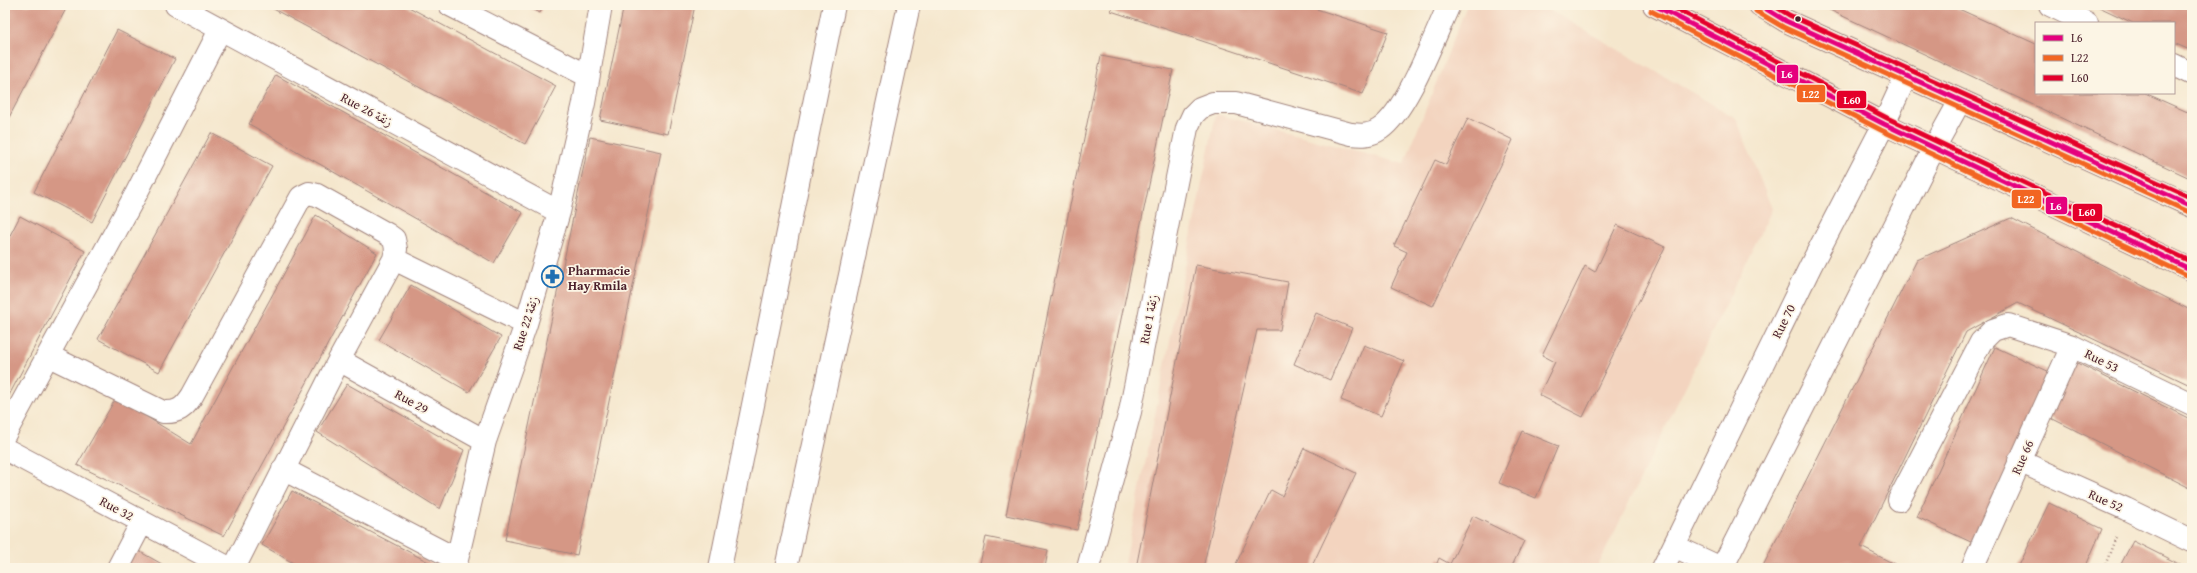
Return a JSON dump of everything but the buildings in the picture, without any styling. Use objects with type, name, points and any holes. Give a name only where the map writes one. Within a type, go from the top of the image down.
[{"type":"main road","name":"Rue 26 زنقة","points":[[176,5],[559,212]]},
{"type":"main road","points":[[450,5],[588,76]]},
{"type":"main road","name":"Rue 22 زنقة","points":[[456,563],[486,442],[526,324],[559,212],[588,76],[601,5]]},
{"type":"main road","points":[[720,568],[834,5]]},
{"type":"main road","points":[[786,568],[909,5]]},
{"type":"main road","name":"Rue 1 زنقة","points":[[1088,568],[1130,412],[1187,128],[1193,115],[1200,108],[1213,103],[1236,103],[1351,134],[1367,135],[1379,130],[1391,120],[1402,105],[1449,5]]},
{"type":"main road","points":[[1760,5],[1786,21],[2192,206]]},
{"type":"main road","points":[[2050,5],[2085,22]]},
{"type":"main road","points":[[1660,6],[1884,124],[2192,270]]},
{"type":"main road","points":[[5,434],[49,356],[136,194],[220,30]]},
{"type":"main road","points":[[2175,66],[2192,74]]},
{"type":"main road","name":"Rue 70","points":[[1663,568],[1811,265],[1884,124],[1906,76]]},
{"type":"main road","points":[[1674,546],[1722,568],[1934,148],[1960,101]]},
{"type":"main road","points":[[49,356],[162,412],[173,413],[183,409],[192,396],[301,197],[309,193],[317,195],[394,239],[396,249],[394,259],[339,360],[234,568]]},
{"type":"main road","points":[[394,259],[526,324]]},
{"type":"main road","name":"Rue 53","points":[[1899,500],[1981,342],[1993,330],[2008,325],[2072,346],[2192,404]]},
{"type":"main road","name":"Rue 66","points":[[1972,568],[2072,346]]},
{"type":"main road","name":"Rue 29","points":[[339,360],[486,442]]},
{"type":"main road","name":"Rue 32","points":[[5,449],[228,568]]},
{"type":"main road","name":"Rue 52","points":[[2020,461],[2192,541]]},
{"type":"main road","points":[[283,469],[456,563]]},
{"type":"main road","points":[[118,568],[142,522]]},
{"type":"shaded area","points":[[1467,5],[1541,5],[1736,118],[1772,209],[1597,568],[1124,568],[1216,114],[1404,164]]},
{"type":"transit line","name":"L6","points":[[1654,5],[1884,124],[2192,270]]},
{"type":"transit line","name":"L60","points":[[1669,5],[1887,118],[2192,262]]},
{"type":"transit line","name":"L6","points":[[1760,5],[1786,21],[2192,206]]},
{"type":"transit line","name":"L60","points":[[1773,5],[1789,15],[2192,198]]},
{"type":"transit line","name":"L22","points":[[1651,11],[1881,130],[2189,276]]},
{"type":"transit line","name":"L22","points":[[1756,11],[1783,27],[2189,212]]},
{"type":"place","name":"Pharmacie Hay Rmila","points":[[552,277]]}]
